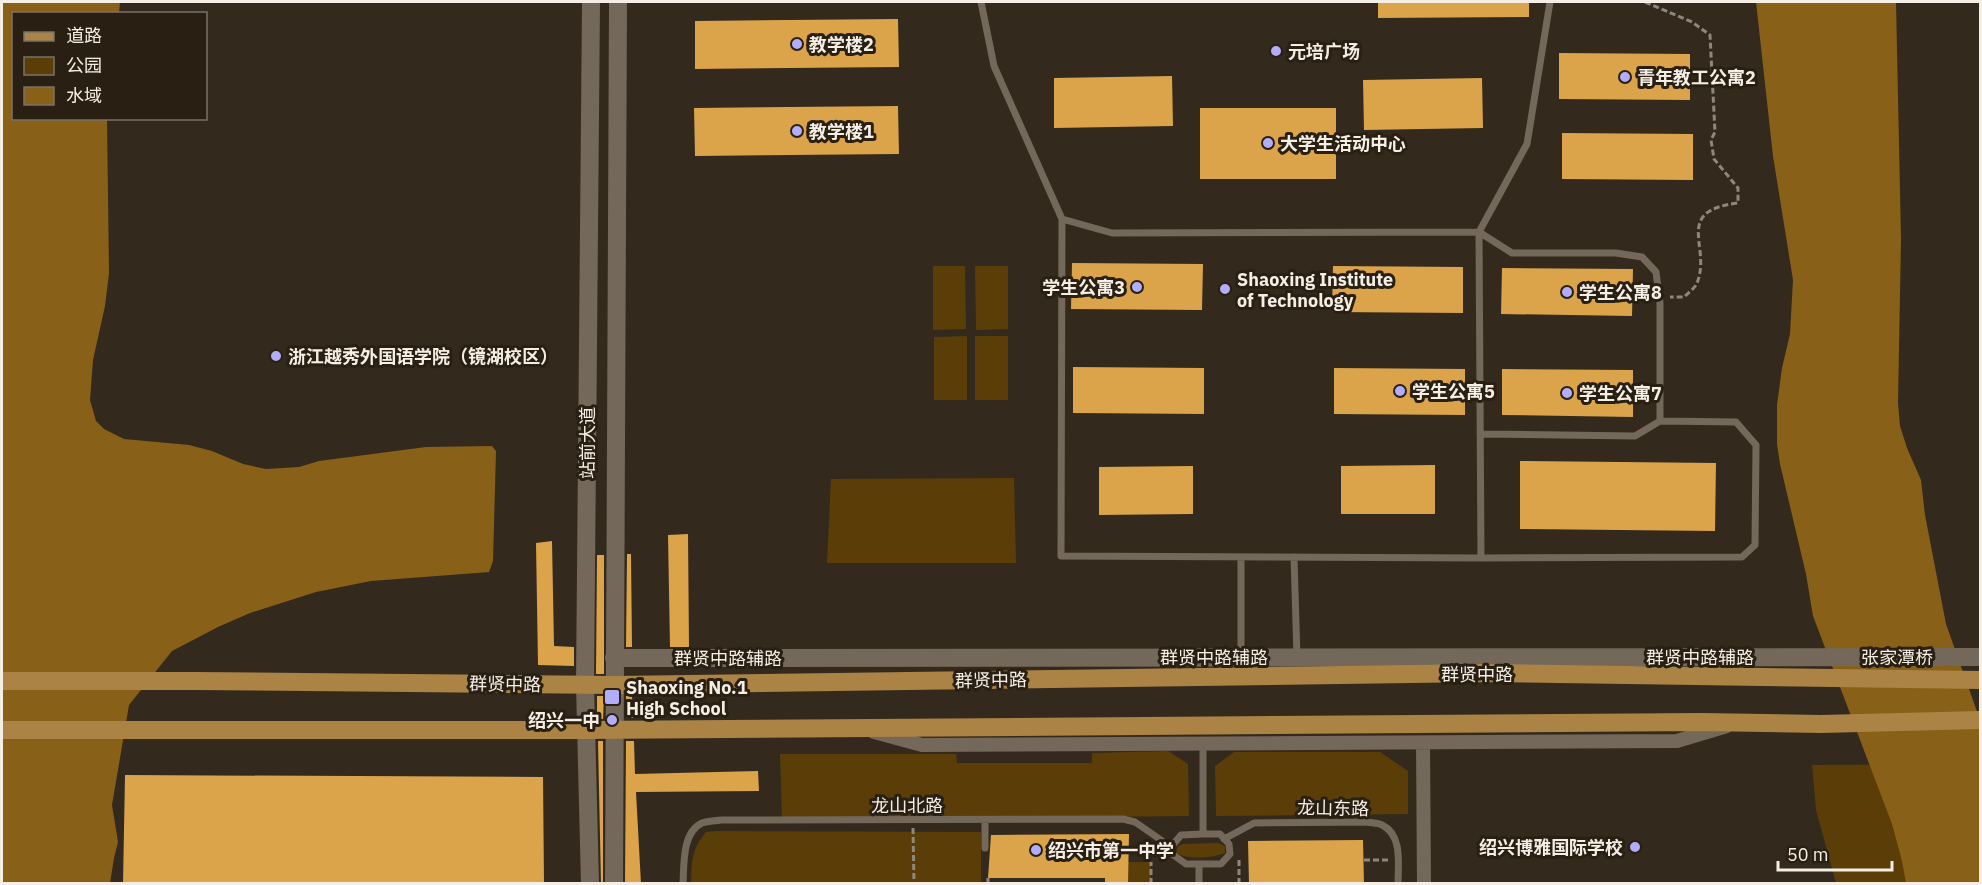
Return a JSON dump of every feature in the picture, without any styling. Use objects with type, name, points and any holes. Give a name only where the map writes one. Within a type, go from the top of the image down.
[{"type":"main road","name":"站前大道","points":[[590,884],[585,685],[591,2]]},
{"type":"main road","name":"站前大道","points":[[614,884],[618,2]]},
{"type":"main road","name":"群贤中路辅路","points":[[614,658],[1814,657]]},
{"type":"main road","name":"张家潭桥","points":[[1814,657],[1980,657]]},
{"type":"main road","name":"群贤中路","points":[[2,681],[614,685],[1482,673],[1980,680]]},
{"type":"main road","points":[[2,730],[586,730],[614,728],[1821,724],[1980,720]]},
{"type":"street","points":[[854,727],[922,745],[1203,744],[1677,741],[1735,723]]},
{"type":"street","points":[[1422,743],[1424,884]]},
{"type":"lane","points":[[981,2],[994,66],[1062,219],[1061,556],[1742,557],[1755,544],[1756,445],[1736,422],[1660,421],[1635,436],[1480,434]]},
{"type":"lane","points":[[1481,558],[1479,232],[1527,144],[1550,2]]},
{"type":"lane","points":[[1062,219],[1112,233],[1479,232],[1512,253],[1616,253],[1642,257],[1656,272],[1659,297],[1660,421]]},
{"type":"lane","points":[[1241,557],[1241,657]]},
{"type":"lane","points":[[1294,557],[1297,657]]},
{"type":"lane","points":[[1203,744],[1203,834]]},
{"type":"lane","name":"龙山北路","points":[[683,884],[684,855],[689,836],[700,824],[721,820],[1123,819],[1135,822],[1171,847],[1172,854],[1186,864],[1199,864]]},
{"type":"lane","points":[[985,820],[985,848]]},
{"type":"lane","name":"龙山东路","points":[[1224,839],[1254,823],[1367,822],[1382,825],[1393,835],[1398,849],[1398,884]]},
{"type":"lane","points":[[1171,847],[1181,835],[1220,834],[1229,844],[1230,854],[1221,864],[1199,864],[1199,884]]},
{"type":"path","points":[[1645,2],[1692,22],[1710,35],[1715,132],[1711,140],[1714,159],[1738,188],[1738,203],[1722,205],[1705,214],[1698,228],[1700,268],[1697,284],[1684,297],[1659,297]]},
{"type":"path","points":[[913,820],[914,884]]},
{"type":"path","points":[[1239,852],[1239,884]]},
{"type":"path","points":[[1364,860],[1398,860]]},
{"type":"path","points":[[1151,862],[1151,884]]},
{"type":"path","points":[[988,878],[988,884]]},
{"type":"green space","points":[[933,266],[965,266],[966,329],[933,330]]},
{"type":"green space","points":[[975,266],[1008,266],[1008,329],[976,330]]},
{"type":"green space","points":[[967,336],[967,400],[934,400],[934,337]]},
{"type":"green space","points":[[975,336],[1008,336],[1008,400],[975,400]]},
{"type":"green space","points":[[1014,478],[1016,563],[827,563],[831,479]]},
{"type":"green space","points":[[1168,751],[1188,764],[1189,816],[782,820],[780,754],[956,754],[957,763],[1092,763],[1092,753]]},
{"type":"green space","points":[[1234,752],[1380,752],[1408,771],[1408,814],[1216,816],[1215,766]]},
{"type":"green space","points":[[1980,764],[1980,883],[1836,883],[1816,810],[1812,765]]},
{"type":"green space","points":[[706,832],[981,832],[981,883],[691,883],[692,862],[697,844]]},
{"type":"green space","points":[[1218,843],[1225,846],[1225,853],[1200,858],[1176,853],[1178,846],[1183,844]]},
{"type":"green space","points":[[1128,862],[1151,862],[1151,883],[1128,884]]},
{"type":"water","points":[[2,2],[120,2],[119,12],[12,12],[12,120],[107,120],[109,273],[105,306],[93,360],[90,400],[96,421],[104,429],[124,439],[189,445],[212,451],[243,464],[266,469],[299,467],[319,461],[426,447],[492,446],[496,451],[493,561],[489,572],[371,581],[316,592],[250,613],[172,651],[129,705],[112,805],[118,842],[110,883],[2,884]]},
{"type":"water","points":[[1756,2],[1896,2],[1901,239],[1898,403],[1900,426],[1921,480],[1925,515],[1946,624],[1980,720],[1980,883],[1906,883],[1892,824],[1813,616],[1777,444],[1777,405],[1790,334],[1793,280],[1773,156]]},
{"type":"building","points":[[1378,2],[1529,2],[1529,17],[1378,18]]},
{"type":"building","name":"教学楼2","points":[[898,19],[899,67],[695,69],[695,21]]},
{"type":"building","name":"青年教工公寓2","points":[[1559,53],[1690,54],[1690,100],[1559,99]]},
{"type":"building","points":[[1172,76],[1173,126],[1054,128],[1054,78]]},
{"type":"building","points":[[1482,78],[1483,128],[1364,130],[1363,80]]},
{"type":"building","name":"教学楼1","points":[[898,106],[899,154],[695,156],[694,108]]},
{"type":"building","name":"大学生活动中心","points":[[1200,108],[1336,108],[1336,179],[1200,179]]},
{"type":"building","points":[[1562,133],[1693,134],[1693,180],[1562,179]]},
{"type":"building","name":"学生公寓3","points":[[1072,263],[1203,264],[1202,310],[1071,309]]},
{"type":"building","points":[[1333,266],[1463,267],[1463,313],[1332,312]]},
{"type":"building","name":"学生公寓8","points":[[1502,268],[1633,269],[1632,316],[1501,314]]},
{"type":"building","points":[[1073,367],[1204,368],[1204,414],[1073,413]]},
{"type":"building","name":"学生公寓5","points":[[1334,368],[1465,369],[1465,415],[1334,414]]},
{"type":"building","name":"学生公寓7","points":[[1502,369],[1633,370],[1633,417],[1502,415]]},
{"type":"building","points":[[1520,461],[1716,463],[1715,531],[1520,529]]},
{"type":"building","points":[[1435,465],[1435,514],[1341,514],[1341,466]]},
{"type":"building","points":[[1193,466],[1193,514],[1099,515],[1099,467]]},
{"type":"building","points":[[688,534],[689,647],[670,647],[668,535]]},
{"type":"building","points":[[552,541],[554,646],[574,647],[574,666],[538,665],[536,543]]},
{"type":"building","points":[[627,554],[631,554],[632,647],[626,647]]},
{"type":"building","points":[[597,555],[604,555],[604,674],[596,674]]},
{"type":"building","points":[[597,696],[604,696],[603,719],[597,719]]},
{"type":"building","points":[[626,696],[632,696],[633,718],[626,718]]},
{"type":"building","points":[[598,741],[603,741],[603,884],[601,884]]},
{"type":"building","points":[[626,741],[634,741],[635,774],[758,771],[759,791],[636,792],[641,884],[625,884]]},
{"type":"building","points":[[125,775],[543,777],[544,884],[123,884]]},
{"type":"building","points":[[1129,834],[1128,884],[1105,884],[1105,878],[988,878],[991,835]]},
{"type":"building","points":[[1363,840],[1364,884],[1249,884],[1248,841]]},
{"type":"place","name":"教学楼2","points":[[797,44]]},
{"type":"place","name":"元培广场","points":[[1276,51]]},
{"type":"place","name":"青年教工公寓2","points":[[1625,77]]},
{"type":"place","name":"教学楼1","points":[[797,131]]},
{"type":"place","name":"大学生活动中心","points":[[1268,143]]},
{"type":"place","name":"学生公寓3","points":[[1137,287]]},
{"type":"place","name":"Shaoxing Institute of Technology","points":[[1225,289]]},
{"type":"place","name":"学生公寓8","points":[[1567,292]]},
{"type":"place","name":"浙江越秀外国语学院（镜湖校区）","points":[[276,356]]},
{"type":"place","name":"学生公寓5","points":[[1400,391]]},
{"type":"place","name":"学生公寓7","points":[[1567,393]]},
{"type":"place","name":"Shaoxing No.1 High School","points":[[612,697]]},
{"type":"place","name":"绍兴一中","points":[[612,720]]},
{"type":"place","name":"绍兴博雅国际学校","points":[[1635,847]]},
{"type":"place","name":"绍兴市第一中学","points":[[1036,850]]}]
